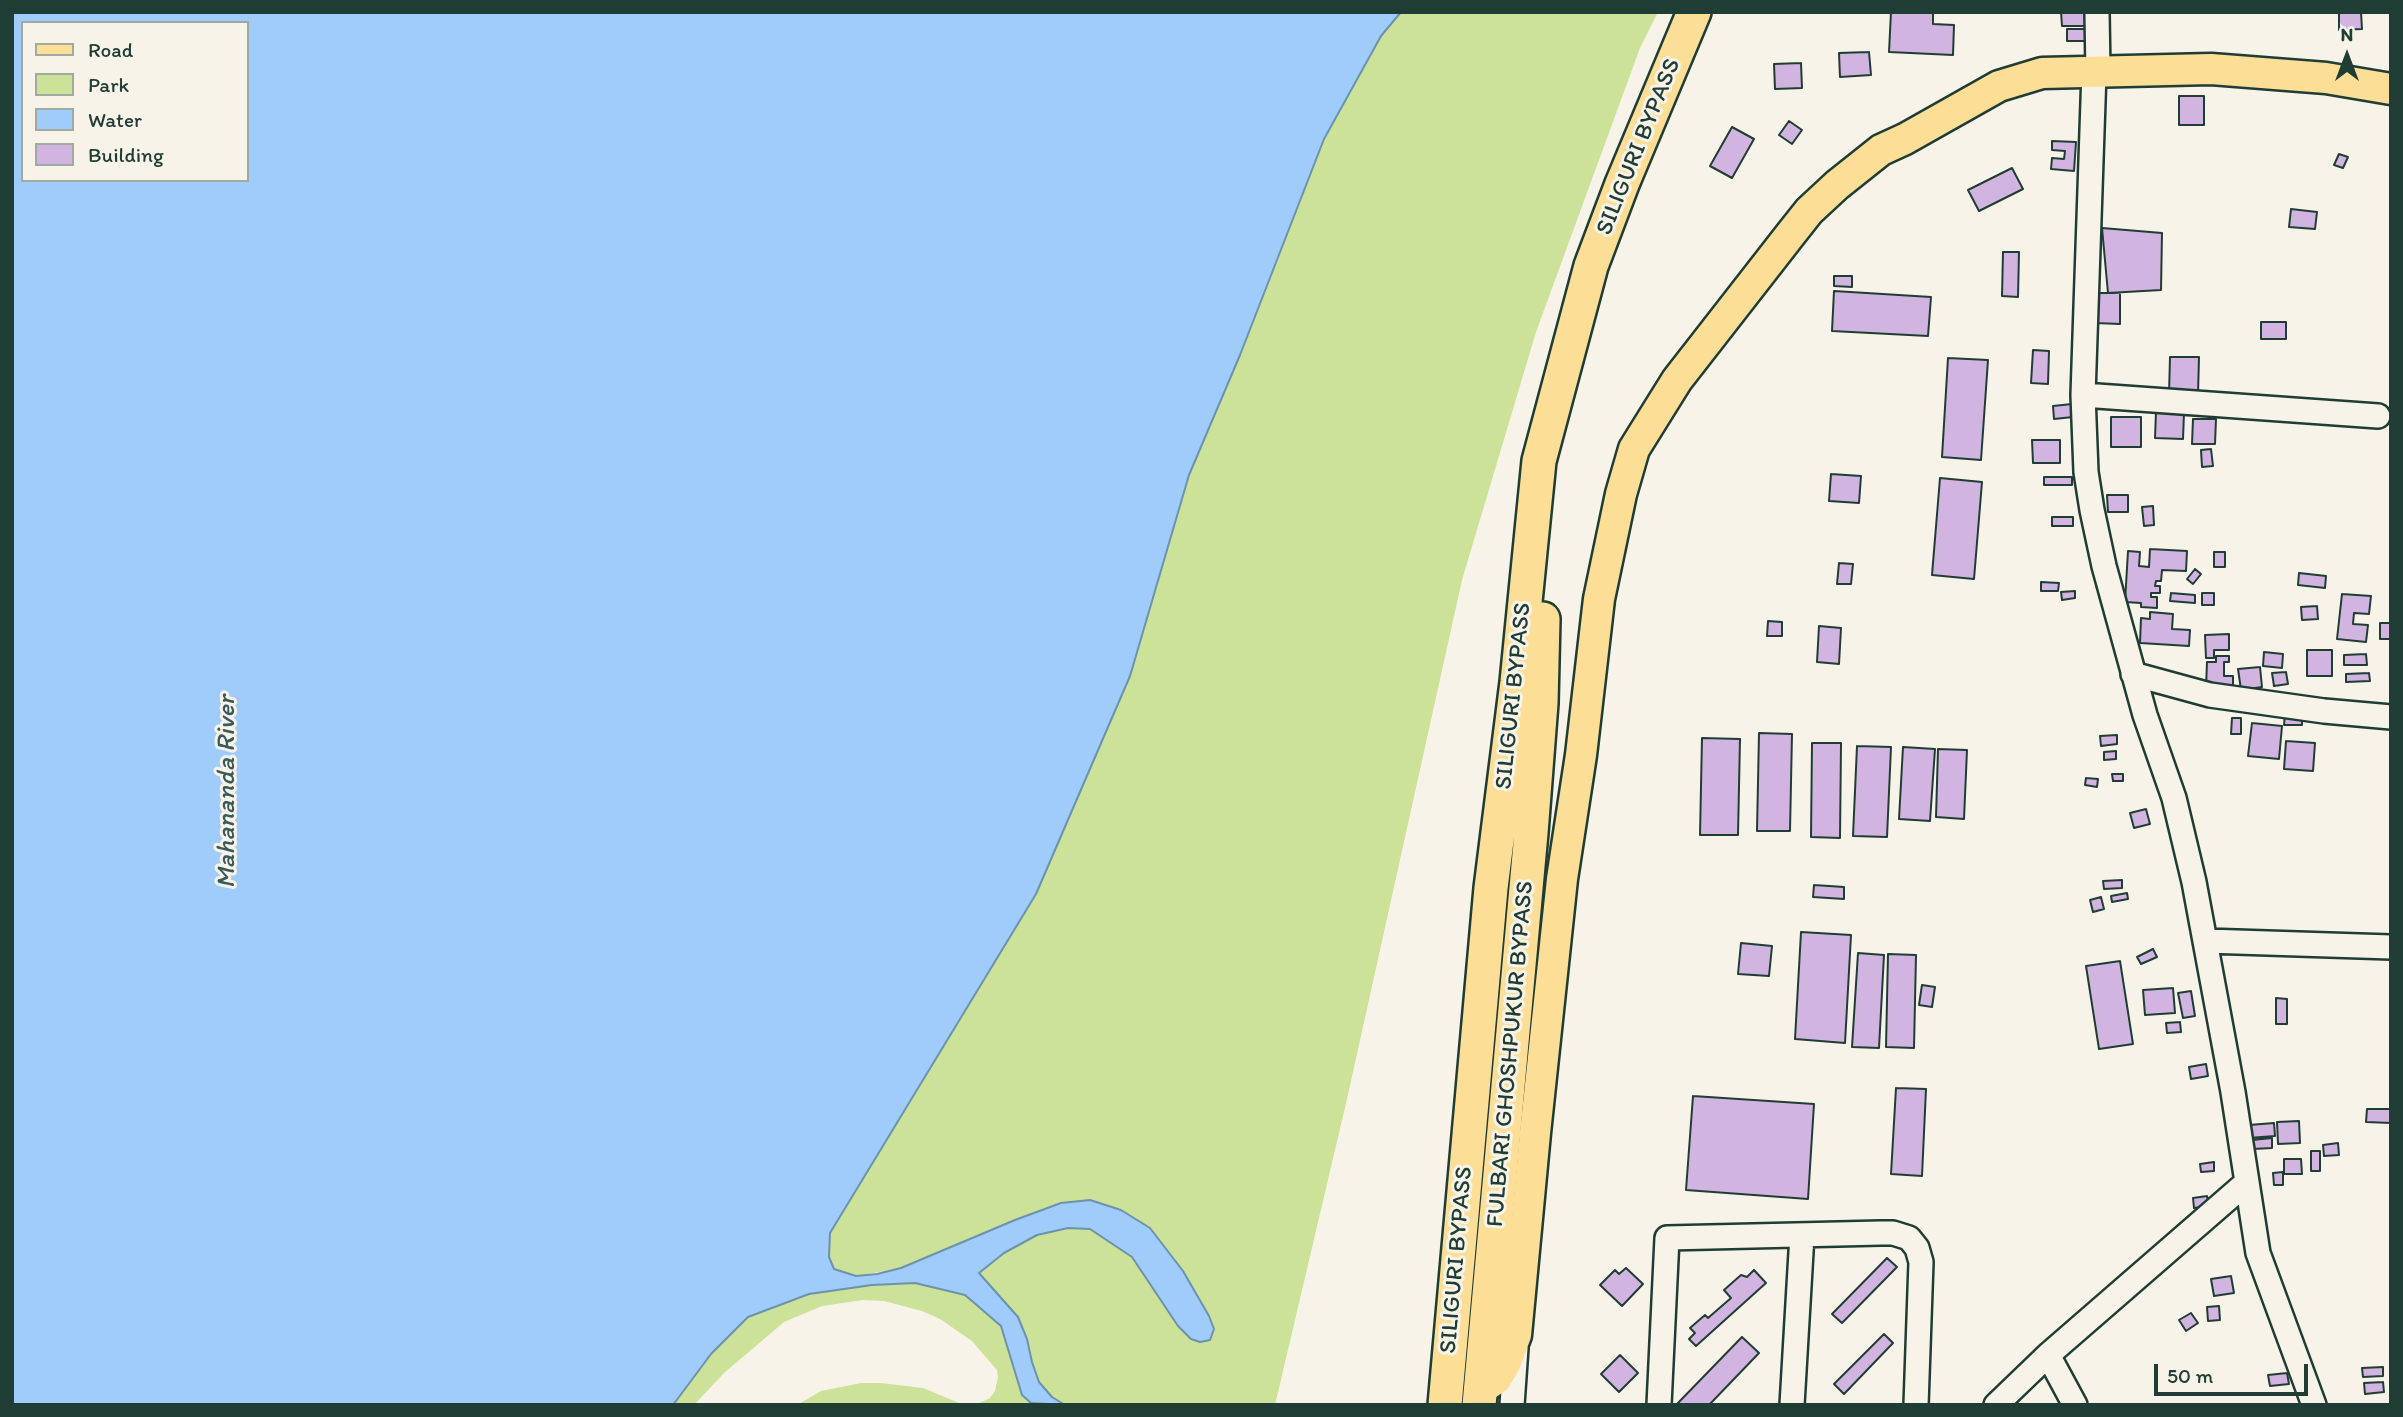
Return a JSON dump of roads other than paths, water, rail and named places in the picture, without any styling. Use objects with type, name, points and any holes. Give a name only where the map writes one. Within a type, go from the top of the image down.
[{"type":"highway","name":"SILIGURI BYPASS","points":[[1445,1405],[1491,888],[1517,682],[1539,461],[1591,266],[1694,12]]},
{"type":"highway","name":"FULBARI GHOSHPUKUR BYPASS","points":[[1480,1397],[1541,703],[1544,531],[1576,328]]},
{"type":"main road","points":[[1480,1397],[1505,1364],[1517,1335],[1562,879],[1602,586],[1621,494],[1634,449],[1677,380],[1790,235],[1837,185],[1881,150],[1999,86],[2042,73],[2211,69],[2326,78],[2391,89]]},
{"type":"street","points":[[2098,12],[2083,395],[2086,472],[2092,510],[2133,674],[2174,798],[2206,941],[2258,1253],[2314,1405]]},
{"type":"street","points":[[2083,395],[2378,416]]},
{"type":"street","points":[[2133,674],[2192,692],[2324,711],[2391,717]]},
{"type":"street","points":[[2206,941],[2391,947]]},
{"type":"street","points":[[1996,1405],[2048,1355],[2246,1182]]},
{"type":"street","points":[[1659,1405],[1667,1238],[1893,1233],[1909,1238],[1917,1248],[1921,1262],[1916,1405]]},
{"type":"street","points":[[1792,1405],[1802,1235]]},
{"type":"street","points":[[1512,1405],[1517,1335]]},
{"type":"street","points":[[2048,1355],[2075,1405]]},
{"type":"water","name":"Mahananda River","points":[[12,12],[1401,12],[1381,36],[1324,139],[1240,355],[1189,475],[1130,676],[1036,894],[830,1233],[829,1257],[834,1269],[856,1276],[877,1274],[901,1268],[1061,1203],[1090,1200],[1121,1210],[1150,1228],[1183,1271],[1209,1316],[1214,1329],[1210,1340],[1200,1342],[1191,1339],[1178,1326],[1132,1257],[1090,1229],[1068,1228],[1037,1235],[1004,1253],[979,1273],[1018,1317],[1039,1382],[1052,1397],[1065,1405],[1031,1403],[1022,1395],[1001,1326],[965,1295],[915,1283],[872,1285],[809,1294],[748,1317],[711,1354],[673,1405],[12,1405]]}]
